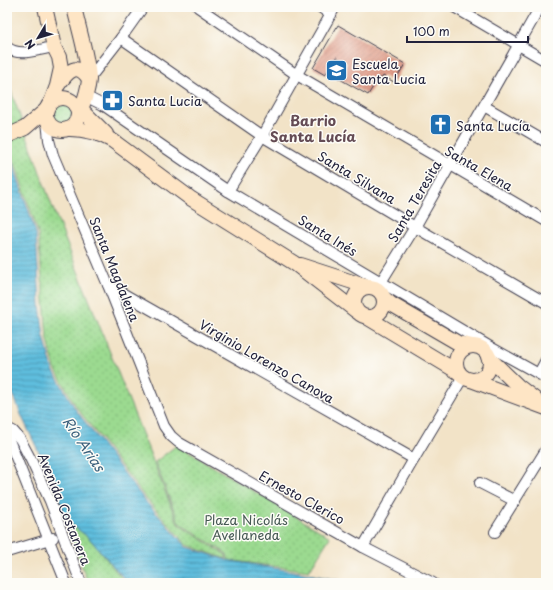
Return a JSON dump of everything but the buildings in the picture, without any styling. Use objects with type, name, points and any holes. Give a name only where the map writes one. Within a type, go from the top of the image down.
[{"type":"main road","points":[[45,7],[61,68],[57,86],[53,120]]},
{"type":"main road","points":[[16,132],[53,120],[75,124],[89,79],[74,7]]},
{"type":"main road","points":[[56,52],[72,63],[78,62],[85,55]]},
{"type":"main road","points":[[57,86],[71,70],[77,69],[84,71],[89,79]]},
{"type":"main road","points":[[53,120],[57,99],[64,98],[80,108],[113,141]]},
{"type":"main road","points":[[16,132],[40,127],[53,120],[102,134],[190,198],[294,263],[362,314],[464,377],[546,408]]},
{"type":"main road","points":[[294,263],[378,290],[392,304],[458,343],[482,347],[518,386],[546,408]]},
{"type":"main road","points":[[378,290],[384,308],[373,317],[362,314],[354,306],[355,296],[358,292],[378,290]]},
{"type":"main road","points":[[464,377],[482,377],[489,368],[490,362],[482,347]]},
{"type":"main road","points":[[464,377],[456,362],[460,352],[464,348],[482,347]]},
{"type":"street","points":[[89,79],[143,7]]},
{"type":"street","name":"Santa Elena","points":[[198,7],[297,76],[546,221]]},
{"type":"street","points":[[228,191],[297,76],[333,11],[320,7]]},
{"type":"street","points":[[454,7],[546,61]]},
{"type":"street","name":"Santa Teresita","points":[[378,290],[540,7]]},
{"type":"street","name":"Santa Silvana","points":[[121,38],[262,136],[414,227],[546,303]]},
{"type":"street","points":[[7,47],[14,52],[21,53],[56,52]]},
{"type":"street","name":"Santa Inés","points":[[89,79],[92,91],[103,105]]},
{"type":"street","name":"Santa Inés","points":[[80,108],[91,99],[103,105],[228,191],[378,290]]},
{"type":"street","points":[[484,106],[546,142]]},
{"type":"street","name":"Santa Magdalena","points":[[53,120],[49,140],[53,155],[108,285],[164,426]]},
{"type":"street","name":"Virginio Lorenzo Canova","points":[[108,285],[414,459]]},
{"type":"street","points":[[482,347],[542,376],[546,360]]},
{"type":"street","points":[[363,547],[464,377]]},
{"type":"street","name":"Ernesto Clerico","points":[[164,426],[170,436],[178,442],[363,547],[413,574],[434,583]]},
{"type":"street","name":"Avenida Costanera","points":[[7,428],[13,431],[20,439],[32,460],[50,501],[81,583]]},
{"type":"street","name":"Avenida Costanera","points":[[7,435],[66,583]]},
{"type":"street","points":[[496,532],[546,450]]},
{"type":"street","points":[[480,483],[515,501]]},
{"type":"street","points":[[7,552],[48,539],[63,536]]},
{"type":"green space","points":[[7,80],[52,206],[178,524],[226,555],[226,559],[187,545],[147,500],[77,408],[55,369],[47,337],[38,233],[7,139]]},
{"type":"green space","points":[[57,104],[65,104],[72,111],[72,119],[65,126],[57,126],[50,119],[50,111]]},
{"type":"green space","name":"Plaza Nicolás Avellaneda","points":[[177,445],[330,537],[309,571],[228,560],[227,554],[179,523],[155,462]]},
{"type":"green space","points":[[64,519],[89,538],[126,583],[88,583]]},
{"type":"water","name":"Río Arias","points":[[7,145],[36,233],[40,304],[44,337],[53,370],[76,410],[147,503],[187,547],[226,560],[353,583],[128,583],[89,538],[65,519],[56,488],[22,417],[7,379]]},
{"type":"place","name":"Escuela Santa Lucia","points":[[337,70]]},
{"type":"place","name":"Santa Lucia","points":[[112,100]]},
{"type":"place","name":"Santa Lucía","points":[[440,125]]},
{"type":"district","name":"Barrio Santa Lucía","points":[[313,128]]}]
